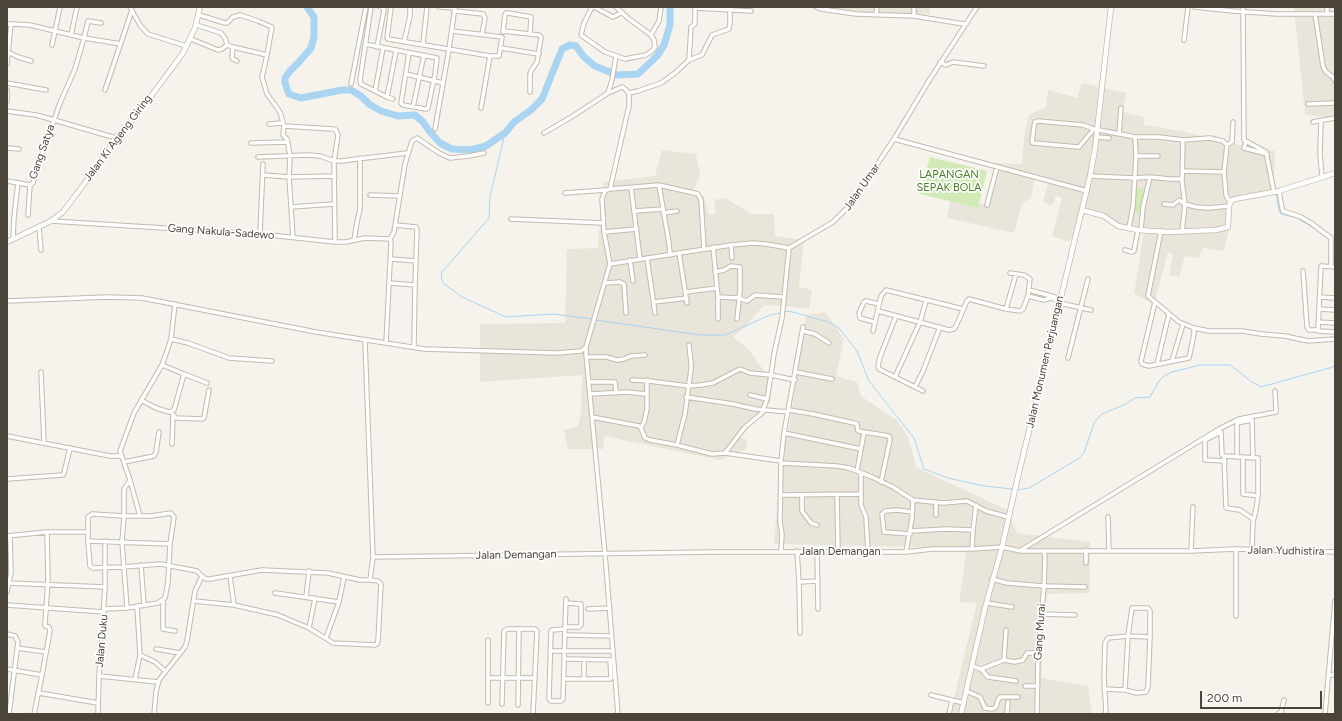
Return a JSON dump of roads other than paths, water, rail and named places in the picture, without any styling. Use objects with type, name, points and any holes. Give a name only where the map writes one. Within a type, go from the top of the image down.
[{"type":"street","points":[[52,44],[60,7]]},
{"type":"street","points":[[71,35],[76,7]]},
{"type":"street","name":"Jalan Ki Ageng Giring","points":[[7,242],[51,221],[63,212],[99,164],[116,138],[146,103],[183,53],[197,25],[200,7]]},
{"type":"street","points":[[351,84],[366,7]]},
{"type":"street","points":[[371,7],[360,82],[361,84],[393,99]]},
{"type":"street","points":[[377,46],[384,10],[384,8],[380,7]]},
{"type":"street","points":[[391,7],[388,40],[423,44],[498,57],[501,48],[505,14],[521,14],[532,18],[530,34]]},
{"type":"street","points":[[404,42],[410,16],[410,7]]},
{"type":"street","points":[[423,44],[428,7]]},
{"type":"street","points":[[439,7],[483,14],[482,34]]},
{"type":"street","points":[[617,7],[620,13],[651,35],[655,44],[650,53],[635,58],[616,56],[605,52],[581,35],[584,23],[593,7],[613,17],[620,13]]},
{"type":"street","points":[[651,35],[659,21],[661,7]]},
{"type":"street","points":[[689,60],[691,27],[695,24],[695,7],[752,11]]},
{"type":"street","points":[[816,7],[821,9],[876,15],[914,16],[964,24]]},
{"type":"street","points":[[847,12],[848,7]]},
{"type":"street","points":[[876,15],[877,7]]},
{"type":"street","points":[[914,7],[914,16]]},
{"type":"street","name":"Jalan Umar","points":[[789,248],[834,222],[849,206],[894,139],[942,63],[964,24],[977,7]]},
{"type":"street","name":"Jalan Monumen Perjuangan","points":[[961,714],[992,579],[1002,547],[1087,191],[1096,137],[1095,129],[1111,7]]},
{"type":"street","points":[[1184,40],[1188,7]]},
{"type":"street","points":[[1195,7],[1335,14]]},
{"type":"street","points":[[1327,7],[1327,14]]},
{"type":"street","points":[[105,90],[131,9]]},
{"type":"street","points":[[131,9],[140,25],[148,34],[186,46]]},
{"type":"street","points":[[435,129],[450,49],[455,9]]},
{"type":"street","points":[[629,93],[643,90],[661,83],[689,60],[703,54],[712,35],[728,30],[730,23],[730,9]]},
{"type":"street","points":[[1243,9],[1244,140],[1246,142],[1244,148],[1267,154]]},
{"type":"street","points":[[1315,14],[1323,66],[1326,72],[1333,77],[1335,82]]},
{"type":"street","points":[[199,15],[226,23],[233,17],[240,15],[271,26],[272,30],[262,77],[267,94],[280,112],[284,135],[288,142],[290,156],[289,177],[292,237]]},
{"type":"street","points":[[102,23],[88,21],[75,69],[54,120],[116,138]]},
{"type":"street","points":[[7,64],[9,24],[30,25],[84,38],[121,44]]},
{"type":"street","points":[[197,25],[221,33],[225,38],[227,45]]},
{"type":"street","points":[[452,31],[502,37]]},
{"type":"street","points":[[503,31],[539,35],[541,37],[537,62],[531,71],[530,92]]},
{"type":"street","points":[[191,39],[218,50],[227,45]]},
{"type":"street","points":[[365,44],[396,51],[436,57],[437,59],[428,108],[426,110],[401,103],[409,53]]},
{"type":"street","points":[[227,45],[267,55]]},
{"type":"street","points":[[233,47],[232,57],[237,61]]},
{"type":"street","points":[[375,91],[383,48]]},
{"type":"street","points":[[501,48],[539,54]]},
{"type":"street","points":[[387,97],[396,51]]},
{"type":"street","points":[[8,52],[31,61]]},
{"type":"street","points":[[413,107],[424,55]]},
{"type":"street","points":[[481,108],[490,56]]},
{"type":"street","points":[[608,93],[616,56]]},
{"type":"street","points":[[942,63],[953,62],[984,66]]},
{"type":"street","points":[[406,74],[443,83]]},
{"type":"street","points":[[7,84],[46,90]]},
{"type":"street","points":[[544,133],[608,93],[622,88],[629,93],[629,106],[608,190],[602,200],[604,232],[610,264],[586,347],[588,382],[610,608],[613,651],[610,679],[566,680]]},
{"type":"street","points":[[7,90],[7,101]]},
{"type":"street","points":[[1308,104],[1335,103]]},
{"type":"street","points":[[1119,134],[1121,108]]},
{"type":"street","name":"Gang Satya","points":[[7,111],[36,115],[54,120],[33,183],[30,184],[7,181]]},
{"type":"street","points":[[1313,122],[1335,118]]},
{"type":"street","points":[[1321,121],[1320,153],[1322,177]]},
{"type":"street","points":[[1095,129],[1079,147],[1032,142],[1036,122],[1083,125],[1095,129],[1136,137],[1159,137],[1183,140],[1210,138],[1223,141],[1227,145]]},
{"type":"street","points":[[1227,145],[1232,142],[1233,122]]},
{"type":"street","points":[[269,124],[283,124],[336,130],[338,135],[334,161],[335,242]]},
{"type":"street","points":[[1096,137],[1109,138]]},
{"type":"street","points":[[1129,228],[1133,206],[1136,137]]},
{"type":"street","points":[[386,343],[391,259],[390,239],[394,234],[407,153],[412,141],[416,138],[439,153],[450,158],[469,156],[484,152]]},
{"type":"street","points":[[894,139],[1087,191]]},
{"type":"street","points":[[1182,232],[1185,204],[1182,179],[1183,140]]},
{"type":"street","points":[[251,143],[288,142]]},
{"type":"street","points":[[1246,142],[1264,150],[1267,154],[1276,192],[1283,211],[1311,223],[1332,240],[1333,266],[1321,266],[1318,330]]},
{"type":"street","points":[[1227,145],[1224,172],[1226,195],[1231,201]]},
{"type":"street","points":[[7,148],[19,149]]},
{"type":"street","points":[[258,157],[308,155],[320,156],[334,161],[407,153]]},
{"type":"street","points":[[1136,156],[1158,156]]},
{"type":"street","points":[[354,240],[360,210],[360,158]]},
{"type":"street","points":[[260,234],[263,164]]},
{"type":"street","points":[[987,205],[997,167]]},
{"type":"street","points":[[1182,172],[1224,172]]},
{"type":"street","points":[[1082,210],[1098,214],[1118,226],[1140,230],[1197,232],[1227,228],[1229,224],[1229,206],[1231,201],[1238,197],[1276,192],[1335,173]]},
{"type":"street","points":[[263,175],[289,177],[334,176]]},
{"type":"street","points":[[1090,176],[1135,178],[1150,177],[1169,180],[1182,179]]},
{"type":"street","points":[[1126,250],[1131,252],[1134,251],[1140,230],[1143,207],[1150,177]]},
{"type":"street","points":[[13,239],[15,197],[18,183]]},
{"type":"street","points":[[28,215],[30,184]]},
{"type":"street","points":[[565,193],[659,185],[696,193],[699,196],[704,249]]},
{"type":"street","points":[[659,185],[670,255]]},
{"type":"street","points":[[632,187],[640,259]]},
{"type":"street","points":[[370,195],[400,196]]},
{"type":"street","points":[[1164,204],[1173,205],[1179,200],[1185,204],[1196,207],[1208,208],[1229,206]]},
{"type":"street","points":[[291,207],[334,204]]},
{"type":"street","points":[[635,210],[677,211]]},
{"type":"street","points":[[511,219],[603,223]]},
{"type":"street","name":"Gang Nakula-Sadewo","points":[[51,221],[260,234],[335,242],[365,238],[390,239]]},
{"type":"street","points":[[395,225],[416,227],[418,232],[414,347]]},
{"type":"street","points":[[39,227],[41,250]]},
{"type":"street","points":[[604,232],[637,229]]},
{"type":"street","points":[[1161,231],[1148,294],[1149,297],[1170,314],[1176,321],[1194,328],[1209,331],[1242,331],[1285,336],[1308,341],[1335,339]]},
{"type":"street","points":[[610,264],[731,245],[766,244],[789,248],[782,318],[775,347],[767,399],[760,415],[745,427],[725,453]]},
{"type":"street","points":[[731,245],[732,258]]},
{"type":"street","points":[[713,247],[718,297],[718,319]]},
{"type":"street","points":[[679,253],[687,303]]},
{"type":"street","points":[[647,258],[655,313]]},
{"type":"street","points":[[391,259],[416,260]]},
{"type":"street","points":[[630,260],[632,281]]},
{"type":"street","points":[[715,272],[724,270],[731,266],[740,267],[737,319]]},
{"type":"street","points":[[1303,271],[1307,327],[1309,330],[1335,332]]},
{"type":"street","points":[[878,311],[950,330],[954,329],[956,326],[967,301],[972,299],[1020,311],[1023,309],[1028,296],[1030,278],[1010,273]]},
{"type":"street","points":[[1006,308],[1016,274]]},
{"type":"street","points":[[1068,358],[1088,279]]},
{"type":"street","points":[[605,283],[620,282],[624,284],[626,313]]},
{"type":"street","points":[[389,283],[415,285]]},
{"type":"street","points":[[686,292],[717,288]]},
{"type":"street","points":[[873,331],[879,304],[883,292],[886,290],[963,309]]},
{"type":"street","points":[[1029,290],[1060,301]]},
{"type":"street","points":[[718,297],[739,298],[747,301],[755,295],[783,297]]},
{"type":"street","points":[[1028,296],[1044,300],[1051,298],[1091,310]]},
{"type":"street","points":[[7,301],[126,297],[148,298],[365,340],[424,349],[516,353],[557,353],[581,351],[586,347]]},
{"type":"street","points":[[1320,297],[1335,298]]},
{"type":"street","points":[[654,302],[687,298]]},
{"type":"street","points":[[874,322],[860,318],[859,313],[864,302],[866,301],[879,304]]},
{"type":"street","points":[[895,377],[920,322],[926,301]]},
{"type":"street","points":[[1155,302],[1140,361],[1142,364],[1145,366],[1190,357],[1194,328]]},
{"type":"street","points":[[140,516],[130,480],[121,456],[121,447],[134,413],[162,364],[171,339],[175,304]]},
{"type":"street","points":[[1319,309],[1335,310]]},
{"type":"street","points":[[1157,364],[1170,314]]},
{"type":"street","points":[[896,316],[878,364],[879,369],[923,391]]},
{"type":"street","points":[[1318,322],[1335,323]]},
{"type":"street","points":[[1172,361],[1183,324]]},
{"type":"street","points":[[915,387],[923,371],[940,327]]},
{"type":"street","points":[[781,551],[781,462],[784,433],[795,380],[803,329],[829,342]]},
{"type":"street","points":[[171,339],[188,343],[229,358],[272,361]]},
{"type":"street","points":[[365,340],[373,558],[370,580]]},
{"type":"street","points":[[677,445],[685,414],[691,363],[689,346]]},
{"type":"street","points":[[581,351],[586,356],[606,357],[617,360],[631,356],[645,355]]},
{"type":"street","points":[[162,364],[206,382]]},
{"type":"street","points":[[632,380],[647,380],[688,386],[709,385],[740,369],[750,373],[771,375],[795,380]]},
{"type":"street","points":[[41,372],[44,443]]},
{"type":"street","points":[[796,372],[832,379]]},
{"type":"street","points":[[171,412],[174,410],[184,374]]},
{"type":"street","points":[[647,380],[646,416],[641,428],[647,439],[712,454],[725,453],[781,462],[837,466],[859,472],[893,488],[913,500],[943,503],[967,501],[986,511],[1008,517]]},
{"type":"street","points":[[588,382],[615,382],[616,393]]},
{"type":"street","points":[[173,416],[178,418],[204,418],[209,390]]},
{"type":"street","points":[[1018,552],[1219,429],[1240,419],[1276,412],[1275,391]]},
{"type":"street","points":[[590,394],[626,392],[647,394]]},
{"type":"street","points":[[750,395],[767,399]]},
{"type":"street","points":[[686,397],[763,410],[813,414],[854,422],[857,424],[857,430],[864,433],[887,435],[890,437],[881,482]]},
{"type":"street","points":[[141,400],[156,408],[171,412],[173,416],[172,444]]},
{"type":"street","points":[[592,417],[630,424],[641,428]]},
{"type":"street","points":[[1237,457],[1237,423],[1252,420],[1253,457]]},
{"type":"street","points":[[124,462],[154,456],[159,432]]},
{"type":"street","points":[[1252,550],[1253,519],[1258,496],[1258,458],[1237,457],[1224,459],[1205,460],[1205,440],[1221,432],[1222,455],[1224,459],[1226,508],[1240,510],[1253,519]]},
{"type":"street","points":[[784,433],[861,449]]},
{"type":"street","points":[[864,433],[859,472],[861,507],[866,518],[868,552]]},
{"type":"street","points":[[7,436],[110,456],[121,456]]},
{"type":"street","points":[[7,479],[63,475],[70,448]]},
{"type":"street","points":[[1243,457],[1242,494],[1258,496]]},
{"type":"street","points":[[127,608],[122,542],[124,489],[130,480]]},
{"type":"street","points":[[780,495],[861,494]]},
{"type":"street","points":[[802,495],[802,511],[811,523],[817,525]]},
{"type":"street","points":[[837,495],[838,552]]},
{"type":"street","points":[[906,552],[910,532],[913,500]]},
{"type":"street","points":[[936,502],[936,515]]},
{"type":"street","points":[[972,549],[976,505]]},
{"type":"street","points":[[1191,551],[1193,507]]},
{"type":"street","points":[[912,512],[897,510],[885,511],[882,514],[884,532],[910,532],[946,529],[973,530]]},
{"type":"street","points":[[7,605],[104,610],[158,603],[166,596],[168,564],[173,522],[172,513],[151,516],[91,514],[88,517],[90,566],[93,568],[105,568],[168,564],[197,571],[206,579],[230,576],[255,570],[308,571],[378,581],[381,584],[377,644],[334,644],[310,628],[284,616],[234,605],[194,601]]},
{"type":"street","points":[[1108,517],[1109,550]]},
{"type":"street","points":[[7,592],[11,573],[8,536],[47,532],[88,532]]},
{"type":"street","points":[[34,714],[50,631],[49,626],[45,626],[45,608],[48,585],[47,532]]},
{"type":"street","points":[[88,541],[170,544]]},
{"type":"street","name":"Jalan Duku","points":[[98,714],[105,587],[105,541]]},
{"type":"street","name":"Jalan Demangan","points":[[373,558],[781,551],[906,552],[932,549],[1002,547],[1018,552],[1109,550]]},
{"type":"street","points":[[1086,550],[1086,563]]},
{"type":"street","name":"Jalan Yudhistira","points":[[1109,550],[1252,550],[1335,552]]},
{"type":"street","points":[[1236,550],[1236,616]]},
{"type":"street","points":[[797,551],[800,633]]},
{"type":"street","name":"Gang Murai","points":[[1037,714],[1038,653],[1044,586],[1044,551]]},
{"type":"street","points":[[817,552],[818,609]]},
{"type":"street","points":[[141,565],[144,605]]},
{"type":"street","points":[[306,597],[308,571]]},
{"type":"street","points":[[154,714],[158,682],[188,641],[196,588],[202,576]]},
{"type":"street","points":[[230,576],[234,605]]},
{"type":"street","points":[[326,638],[338,602],[344,577]]},
{"type":"street","points":[[992,579],[1007,583],[1085,587]]},
{"type":"street","points":[[798,582],[818,581]]},
{"type":"street","points":[[8,583],[105,587]]},
{"type":"street","points":[[275,593],[338,602]]},
{"type":"street","points":[[310,628],[315,598]]},
{"type":"street","points":[[163,600],[164,629],[175,631]]},
{"type":"street","points":[[565,628],[551,630],[551,701],[562,701],[563,699],[564,651],[565,628],[566,601],[579,603],[581,605],[581,625],[579,627],[565,628]]},
{"type":"street","points":[[1325,714],[1334,627],[1335,601]]},
{"type":"street","points":[[987,603],[1012,608]]},
{"type":"street","points":[[135,679],[140,655],[137,606]]},
{"type":"street","points":[[1104,689],[1143,693],[1147,690],[1150,637],[1150,611],[1147,608],[1134,607],[1131,609],[1125,690]]},
{"type":"street","points":[[588,609],[610,608]]},
{"type":"street","points":[[1041,614],[1075,615]]},
{"type":"street","points":[[502,704],[504,631],[507,629],[535,629],[533,714]]},
{"type":"street","points":[[518,705],[519,629]]},
{"type":"street","points":[[1004,660],[1006,630]]},
{"type":"street","points":[[7,634],[15,636],[18,642],[9,714]]},
{"type":"street","points":[[568,635],[612,636]]},
{"type":"street","points":[[1106,714],[1104,689],[1105,643],[1108,638],[1128,636],[1150,637]]},
{"type":"street","points":[[488,640],[488,703]]},
{"type":"street","points":[[17,648],[46,652]]},
{"type":"street","points":[[156,649],[180,653]]},
{"type":"street","points":[[550,651],[613,651]]},
{"type":"street","points":[[981,669],[1004,660],[1018,662],[1023,660],[1027,653],[1038,653]]},
{"type":"street","points":[[140,655],[155,662],[165,671]]},
{"type":"street","points":[[567,660],[612,660]]},
{"type":"street","points":[[584,660],[584,679]]},
{"type":"street","points":[[612,660],[618,714]]},
{"type":"street","points":[[972,666],[981,669],[988,677],[1016,681]]},
{"type":"street","points":[[7,669],[42,675]]},
{"type":"street","points":[[1328,676],[1335,674]]},
{"type":"street","points":[[99,676],[158,682]]},
{"type":"street","points":[[488,678],[534,678]]},
{"type":"street","points":[[1026,686],[1038,686]]},
{"type":"street","points":[[966,692],[980,697],[985,708],[992,709],[996,707],[1000,697],[1018,697]]},
{"type":"street","points":[[39,693],[98,703]]},
{"type":"street","points":[[931,695],[964,703]]},
{"type":"street","points":[[949,714],[952,700]]},
{"type":"street","points":[[1278,714],[1281,712],[1284,700]]},
{"type":"street","points":[[1007,714],[1008,702]]},
{"type":"waterway","points":[[307,7],[314,17],[314,37],[311,48],[285,78],[285,83],[289,94],[301,98],[342,90],[351,90],[381,111],[398,116],[415,115],[423,122],[440,143],[452,149],[470,150],[486,146],[505,133],[514,122],[531,110],[542,99],[562,49],[570,45],[576,46],[584,57],[595,66],[617,75],[638,74],[657,56],[664,45],[670,25],[670,7]]},
{"type":"waterway","points":[[505,133],[490,197],[489,218],[442,272],[441,278],[444,284],[462,297],[506,317],[553,314],[593,319]]},
{"type":"waterway","points":[[1246,145],[1258,150]]},
{"type":"waterway","points":[[1273,180],[1276,190]]},
{"type":"waterway","points":[[1276,194],[1281,214],[1297,218],[1317,230]]},
{"type":"waterway","points":[[784,312],[789,311],[828,322],[839,328],[857,351],[869,381],[914,438],[924,469],[948,478],[984,486],[1012,489]]},
{"type":"waterway","points":[[596,320],[700,335],[725,335],[770,315],[781,313]]},
{"type":"waterway","points":[[1017,490],[1029,488],[1078,459],[1084,453],[1094,423],[1102,414],[1124,405],[1135,398],[1150,397],[1159,381],[1164,376],[1172,372],[1200,365],[1230,365],[1261,387],[1333,367],[1335,364]]},
{"type":"park label","name":"LAPANGAN SEPAK BOLA","points":[[949,181]]}]
